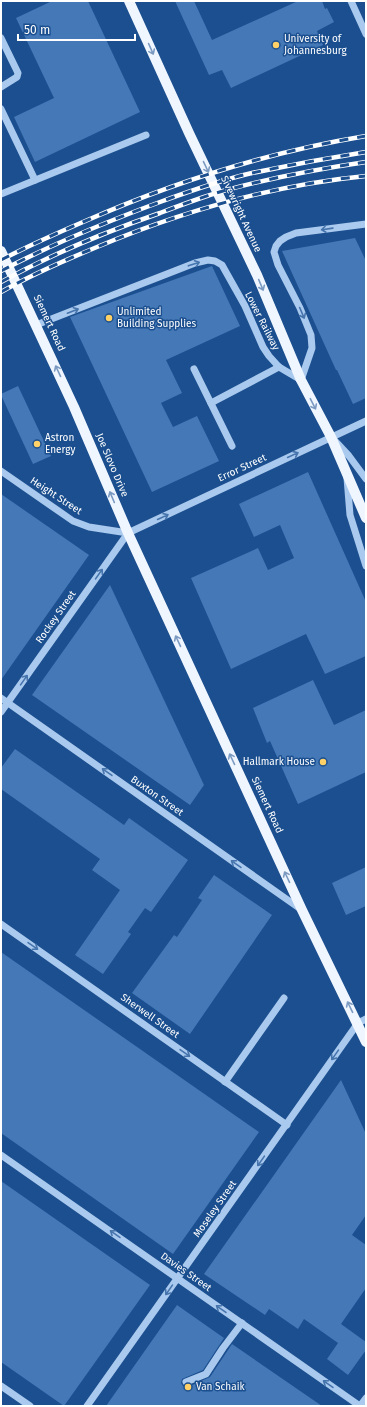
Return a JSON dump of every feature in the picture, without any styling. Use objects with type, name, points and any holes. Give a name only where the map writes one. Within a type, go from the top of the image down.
[{"type":"main road","name":"Sivewright Avenue","points":[[129,1],[257,275],[301,380],[331,437]]},
{"type":"main road","name":"Siemert Road","points":[[1,250],[74,407]]},
{"type":"main road","name":"Joe Slovo Drive","points":[[74,407],[128,533]]},
{"type":"main road","points":[[331,437],[366,518]]},
{"type":"main road","name":"Siemert Road","points":[[128,533],[302,910],[362,1021],[366,1042]]},
{"type":"street","points":[[351,1],[366,34]]},
{"type":"street","points":[[1,38],[18,72],[14,80],[1,87]]},
{"type":"street","points":[[1,108],[35,180]]},
{"type":"street","points":[[1,194],[146,135]]},
{"type":"street","points":[[301,380],[312,348],[311,334],[300,308],[278,265],[274,252],[276,246],[286,236],[296,233],[366,224]]},
{"type":"street","name":"Lower Railway","points":[[36,325],[195,263],[208,260],[215,261],[222,265],[245,306],[263,347],[272,361],[301,380]]},
{"type":"street","points":[[211,403],[279,367]]},
{"type":"street","points":[[194,369],[232,446]]},
{"type":"street","name":"Error Street","points":[[128,533],[366,421]]},
{"type":"street","points":[[331,437],[349,456],[366,479]]},
{"type":"street","name":"Height Street","points":[[1,471],[73,521],[89,527],[128,533]]},
{"type":"street","points":[[346,472],[350,515],[366,566]]},
{"type":"street","name":"Rockey Street","points":[[1,712],[128,533]]},
{"type":"street","name":"Buxton Street","points":[[1,698],[302,910]]},
{"type":"street","name":"Sherwell Street","points":[[1,924],[286,1125]]},
{"type":"street","points":[[225,1082],[284,998]]},
{"type":"street","name":"Moseley Street","points":[[87,1406],[286,1125],[362,1021]]},
{"type":"street","name":"Davies Street","points":[[1,1155],[360,1406]]},
{"type":"street","points":[[186,1382],[206,1374],[242,1323]]},
{"type":"street","points":[[1,1386],[30,1406]]},
{"type":"street","points":[[360,1406],[366,1398]]},
{"type":"building","points":[[52,1],[88,1],[140,112],[35,162],[14,117],[54,98],[16,18]]},
{"type":"building","points":[[175,1],[194,1],[212,40],[298,1],[322,1],[325,9],[327,8],[334,22],[317,31],[323,45],[231,88],[222,70],[209,75]]},
{"type":"building","points":[[355,238],[366,261],[366,398],[353,404],[282,251]]},
{"type":"building","points":[[212,266],[240,326],[166,360],[182,393],[161,403],[173,427],[197,416],[219,461],[152,492],[70,317]]},
{"type":"building","points":[[18,386],[51,456],[33,464],[1,395]]},
{"type":"building","points":[[308,472],[366,602],[366,656],[325,674],[306,634],[231,669],[191,578],[258,548],[268,570],[294,558],[280,525],[254,537],[239,504]]},
{"type":"building","points":[[1,494],[89,555],[1,680]]},
{"type":"building","points":[[110,585],[204,785],[190,805],[32,695]]},
{"type":"building","points":[[313,680],[334,725],[366,710],[366,772],[298,804],[270,741],[267,743],[253,708]]},
{"type":"building","points":[[15,749],[124,825],[129,818],[188,860],[151,912],[145,908],[128,932],[131,934],[103,974],[75,955],[120,890],[92,870],[100,859],[1,789],[1,768]]},
{"type":"building","points":[[366,867],[366,906],[346,915],[332,883]]},
{"type":"building","points":[[214,875],[272,915],[190,1034],[132,993],[174,935],[177,937],[202,900],[198,898]]},
{"type":"building","points":[[1,952],[259,1132],[173,1254],[1,1133]]},
{"type":"building","points":[[341,1080],[366,1134],[366,1215],[352,1235],[366,1245],[366,1288],[341,1324],[366,1342],[366,1350],[348,1375],[327,1359],[338,1343],[304,1319],[298,1329],[269,1309],[265,1315],[204,1274]]},
{"type":"building","points":[[1,1181],[150,1285],[64,1406],[1,1362]]},
{"type":"building","points":[[177,1305],[224,1338],[203,1370],[182,1379],[181,1383],[183,1386],[188,1387],[210,1377],[232,1344],[322,1406],[106,1406]]},
{"type":"railway","points":[[1,260],[117,207],[187,181],[257,160],[366,136]]},
{"type":"railway","points":[[1,271],[59,243],[99,226],[206,186],[252,173],[366,152]]},
{"type":"railway","points":[[1,282],[79,244],[207,196],[276,178],[366,162]]},
{"type":"railway","points":[[1,292],[84,252],[129,234],[195,211],[229,201],[297,186],[366,176]]},
{"type":"place","name":"University of Johannesburg","points":[[276,45]]},
{"type":"place","name":"Unlimited Building Supplies","points":[[109,318]]},
{"type":"place","name":"Astron Energy","points":[[37,444]]},
{"type":"place","name":"Hallmark House","points":[[323,762]]},
{"type":"place","name":"Van Schaik","points":[[188,1387]]}]
